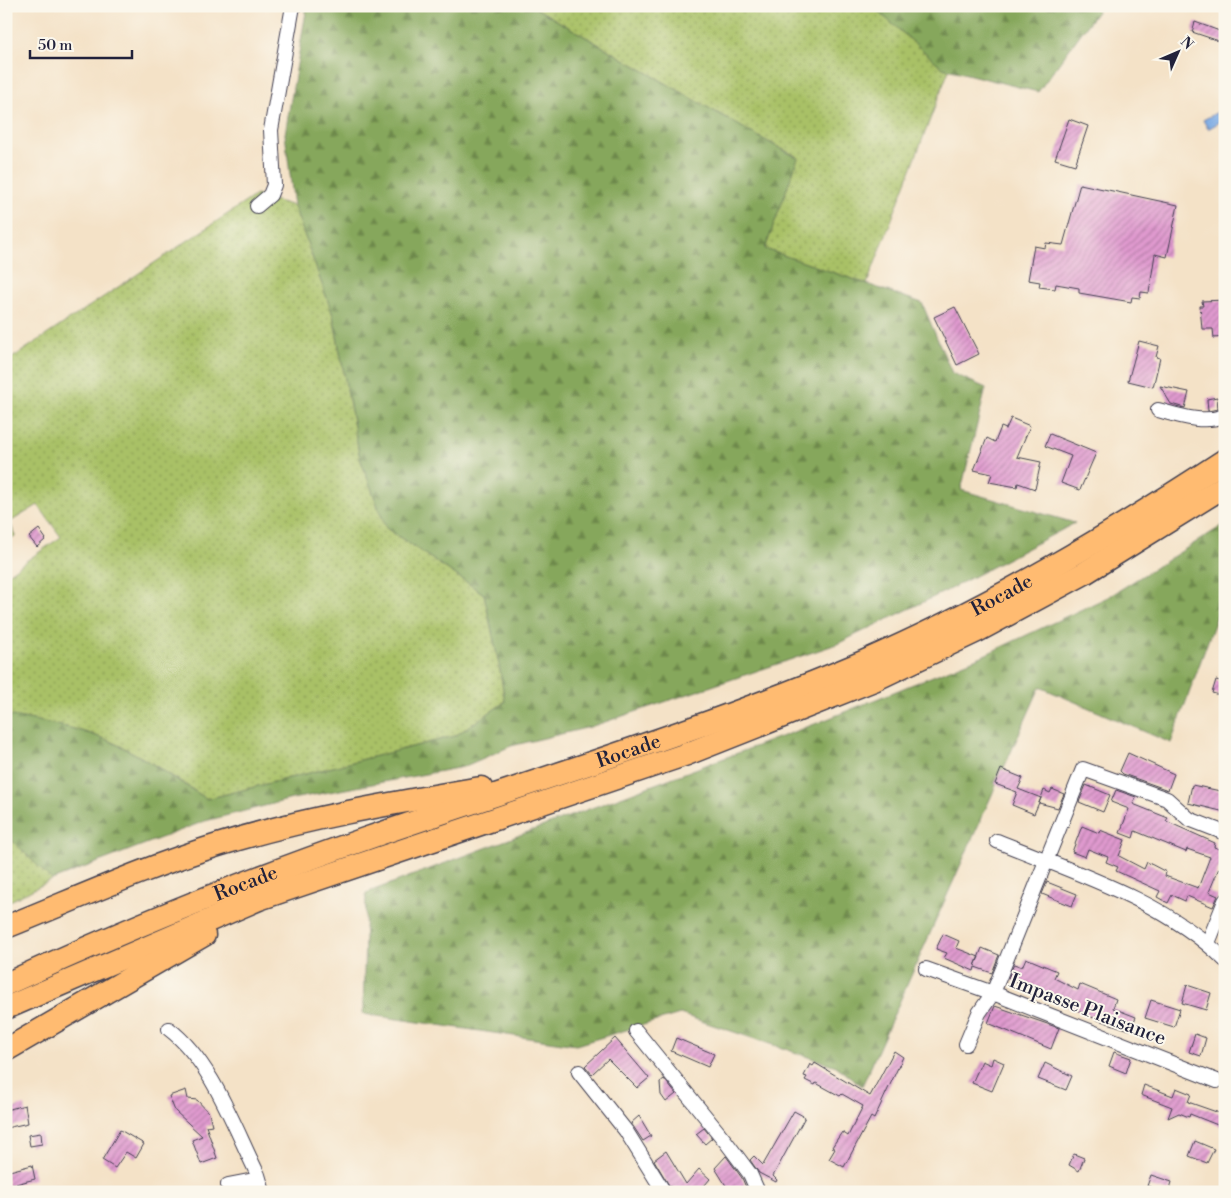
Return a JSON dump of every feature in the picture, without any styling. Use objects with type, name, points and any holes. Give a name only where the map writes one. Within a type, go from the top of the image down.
[{"type":"highway","name":"Rocade","points":[[6,984],[140,925],[266,874],[766,701],[906,642],[967,613],[1070,556],[1225,460]]},
{"type":"highway","points":[[6,1008],[259,899],[687,754],[874,680],[977,630],[1083,574],[1225,486]]},
{"type":"highway","points":[[6,927],[150,868],[243,838],[322,818],[415,799],[551,776]]},
{"type":"highway","points":[[6,1050],[199,938],[259,899]]},
{"type":"street","points":[[257,206],[270,195],[274,185],[271,130],[293,6]]},
{"type":"street","points":[[1158,410],[1192,419],[1213,420],[1225,416]]},
{"type":"street","name":"Impasse Plaisance","points":[[1216,1081],[993,993],[1083,770],[1167,799],[1189,820],[1225,833]]},
{"type":"street","points":[[998,841],[1093,880],[1187,927],[1208,943],[1225,960]]},
{"type":"street","points":[[1208,943],[1225,901]]},
{"type":"street","points":[[926,969],[993,993],[979,1013],[966,1044]]},
{"type":"street","points":[[169,1029],[186,1042],[209,1077],[261,1185],[228,1185]]},
{"type":"street","points":[[636,1031],[750,1174],[758,1192]]},
{"type":"street","points":[[579,1072],[626,1131],[664,1192]]},
{"type":"green space","points":[[307,6],[532,6],[798,158],[765,249],[922,303],[952,373],[986,388],[961,490],[1075,523],[948,590],[837,644],[590,727],[511,746],[463,767],[292,799],[205,821],[52,880],[6,834],[6,715],[63,726],[105,739],[141,757],[207,799],[455,736],[505,702],[484,594],[386,528],[360,458],[333,315],[294,206],[285,134]]},
{"type":"green space","points":[[532,6],[872,6],[943,68],[949,70],[867,284],[765,249],[798,157],[759,137]]},
{"type":"green space","points":[[872,6],[1101,6],[1038,92],[943,68]]},
{"type":"green space","points":[[256,195],[294,206],[333,315],[360,458],[386,528],[484,594],[505,702],[455,736],[207,799],[141,757],[105,739],[63,726],[6,715],[6,575],[61,537],[38,505],[10,522],[15,536],[6,541],[6,362]]},
{"type":"green space","points":[[1222,526],[1225,527],[1225,594],[1171,743],[1040,687],[862,1086],[836,1066],[680,1014],[576,1045],[363,1014],[366,893],[820,722],[982,656],[1110,596]]},
{"type":"green space","points":[[6,834],[52,880],[6,903]]},
{"type":"water","points":[[1223,109],[1225,119],[1208,129],[1203,120]]},
{"type":"building","points":[[1195,22],[1225,33],[1225,43],[1192,32]]},
{"type":"building","points":[[1069,119],[1088,126],[1075,165],[1055,159]]},
{"type":"building","points":[[1080,184],[1178,205],[1167,257],[1155,254],[1149,293],[1141,292],[1140,298],[1132,297],[1131,302],[1079,293],[1079,288],[1056,284],[1055,289],[1039,287],[1040,282],[1028,280],[1034,246],[1045,248],[1046,243],[1063,245]]},
{"type":"building","points":[[1225,300],[1225,337],[1214,338],[1213,329],[1202,329],[1200,306],[1203,306],[1202,301]]},
{"type":"building","points":[[955,307],[979,354],[957,365],[934,317]]},
{"type":"building","points":[[1139,341],[1159,346],[1156,357],[1160,358],[1153,387],[1128,381]]},
{"type":"building","points":[[1160,386],[1189,392],[1185,408],[1171,404]]},
{"type":"building","points":[[1217,397],[1218,409],[1208,411],[1207,399]]},
{"type":"building","points":[[1011,418],[1030,426],[1017,457],[1041,462],[1035,489],[1018,483],[1017,487],[989,482],[992,474],[974,470],[987,438],[995,442],[1001,427],[1006,429]]},
{"type":"building","points":[[1050,434],[1096,453],[1080,490],[1061,483],[1071,456],[1045,446]]},
{"type":"building","points":[[39,529],[46,539],[37,547],[29,537]]},
{"type":"building","points":[[1216,680],[1225,682],[1223,696],[1212,693]]},
{"type":"building","points":[[1128,753],[1174,774],[1168,790],[1123,774],[1120,771]]},
{"type":"building","points":[[1001,769],[1023,778],[1018,789],[1041,798],[1034,814],[1012,805],[1017,792],[995,784]]},
{"type":"building","points":[[1086,785],[1110,795],[1103,812],[1079,802]]},
{"type":"building","points":[[1192,785],[1225,792],[1225,812],[1188,803]]},
{"type":"building","points":[[1052,789],[1064,794],[1058,808],[1039,803],[1044,790],[1050,793]]},
{"type":"building","points":[[1116,790],[1136,797],[1133,804],[1168,818],[1166,821],[1215,843],[1214,847],[1225,851],[1225,870],[1219,868],[1209,892],[1218,896],[1213,907],[1187,896],[1185,901],[1172,895],[1168,903],[1157,897],[1160,891],[1116,871],[1118,867],[1106,862],[1108,857],[1088,849],[1085,857],[1072,852],[1082,826],[1099,833],[1100,830],[1125,840],[1119,856],[1144,869],[1147,862],[1166,872],[1165,876],[1198,888],[1210,857],[1187,849],[1186,852],[1135,831],[1133,838],[1120,833],[1129,809],[1111,802]]},
{"type":"building","points":[[1047,882],[1077,894],[1072,906],[1042,894]]},
{"type":"building","points":[[943,934],[959,941],[956,948],[979,957],[982,948],[999,955],[992,973],[975,967],[974,971],[944,958],[947,953],[936,949]]},
{"type":"building","points":[[1026,958],[1057,971],[1054,978],[1078,990],[1080,984],[1116,999],[1113,1008],[1136,1017],[1130,1030],[1098,1020],[1008,978],[1014,964],[1022,967]]},
{"type":"building","points":[[1187,985],[1211,993],[1206,1010],[1182,1003]]},
{"type":"building","points":[[1151,1000],[1180,1009],[1174,1027],[1145,1018]]},
{"type":"building","points":[[995,1006],[1059,1028],[1051,1049],[988,1023]]},
{"type":"building","points":[[1195,1034],[1206,1038],[1201,1056],[1189,1052]]},
{"type":"building","points":[[615,1038],[649,1078],[637,1088],[608,1059],[592,1074],[585,1066]]},
{"type":"building","points":[[676,1038],[714,1054],[708,1067],[671,1051]]},
{"type":"building","points":[[894,1051],[903,1057],[874,1119],[871,1117],[844,1167],[829,1159],[835,1149],[832,1147],[842,1132],[848,1136],[863,1106],[842,1094],[840,1096],[816,1083],[815,1085],[805,1080],[807,1077],[804,1076],[810,1064],[813,1066],[815,1063],[870,1096]]},
{"type":"building","points":[[1114,1052],[1131,1058],[1126,1073],[1109,1066]]},
{"type":"building","points":[[993,1058],[1004,1063],[992,1091],[972,1083],[982,1061],[991,1065]]},
{"type":"building","points":[[1045,1063],[1072,1076],[1066,1090],[1038,1079]]},
{"type":"building","points":[[664,1079],[676,1094],[666,1102],[661,1095],[660,1082]]},
{"type":"building","points":[[1144,1085],[1173,1096],[1176,1088],[1191,1094],[1188,1102],[1225,1115],[1225,1128],[1190,1114],[1189,1117],[1179,1113],[1168,1118],[1172,1107],[1141,1095]]},
{"type":"building","points":[[186,1090],[188,1099],[197,1100],[209,1113],[212,1125],[206,1126],[217,1158],[201,1164],[192,1140],[202,1136],[175,1111],[169,1096]]},
{"type":"building","points":[[25,1105],[28,1123],[6,1128],[6,1110]]},
{"type":"building","points":[[794,1111],[805,1117],[773,1176],[777,1180],[776,1182],[759,1173],[750,1160],[754,1156],[763,1165]]},
{"type":"building","points":[[639,1116],[651,1136],[643,1141],[631,1123]]},
{"type":"building","points":[[704,1128],[712,1138],[705,1144],[696,1134]]},
{"type":"building","points":[[120,1130],[144,1144],[136,1158],[126,1152],[115,1168],[102,1160]]},
{"type":"building","points":[[41,1133],[42,1144],[30,1146],[28,1135]]},
{"type":"building","points":[[1195,1141],[1214,1149],[1207,1163],[1189,1156]]},
{"type":"building","points":[[666,1151],[686,1184],[699,1169],[710,1179],[699,1192],[673,1192],[654,1160]]},
{"type":"building","points":[[1074,1154],[1084,1158],[1079,1171],[1069,1165]]},
{"type":"building","points":[[726,1156],[742,1178],[748,1192],[730,1192],[715,1168]]},
{"type":"building","points":[[32,1165],[35,1179],[8,1186],[6,1172]]},
{"type":"building","points":[[1151,1175],[1172,1182],[1169,1192],[1147,1186]]}]
